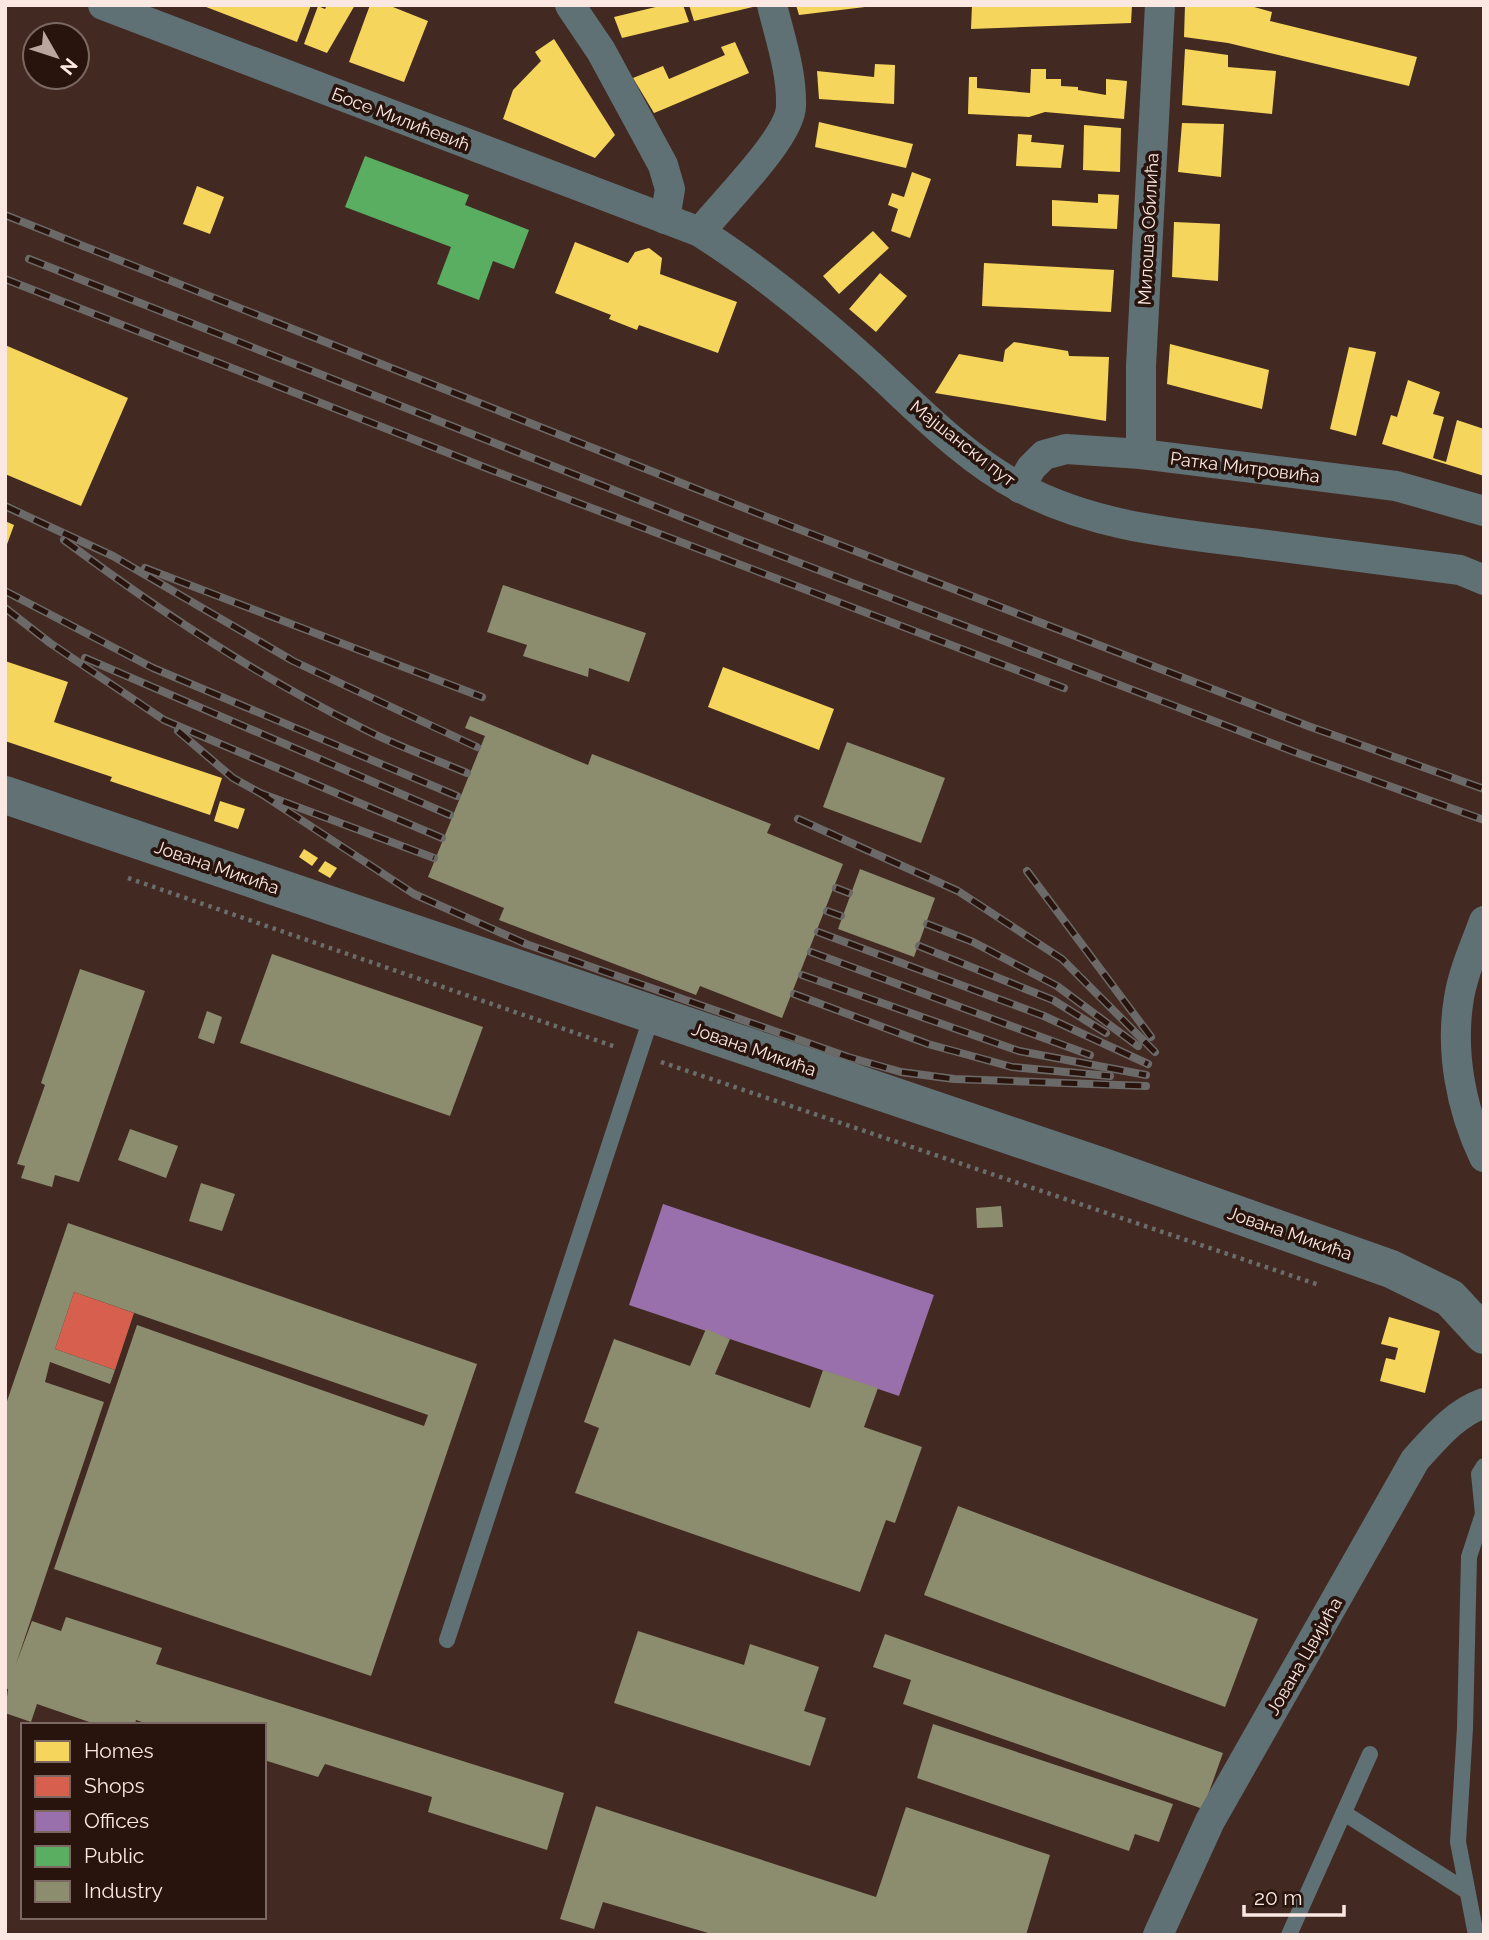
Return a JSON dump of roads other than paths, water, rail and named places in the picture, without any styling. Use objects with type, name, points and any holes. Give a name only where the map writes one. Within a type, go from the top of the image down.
[{"type":"street","name":"Босе Милићевић","points":[[103,5],[700,232]]},
{"type":"street","points":[[570,5],[601,51],[663,165],[670,189],[665,219]]},
{"type":"street","points":[[700,232],[779,141],[792,109],[788,66],[772,5]]},
{"type":"street","name":"Милоша Обилића","points":[[1141,454],[1141,366],[1160,5]]},
{"type":"street","name":"Мајшански пут","points":[[700,232],[753,265],[822,321],[938,428],[1020,488],[1077,513],[1142,530],[1460,570],[1484,580]]},
{"type":"street","name":"Ратка Митровића","points":[[1020,488],[1031,468],[1044,455],[1066,449],[1141,454],[1396,486],[1484,511]]},
{"type":"street","name":"Јована Микића","points":[[5,795],[1391,1269],[1450,1298],[1484,1335]]},
{"type":"street","points":[[1484,921],[1458,998],[1455,1050],[1462,1094],[1484,1157]]},
{"type":"street","name":"Јована Цвијића","points":[[1158,1935],[1210,1821],[1415,1460],[1448,1425],[1470,1408],[1484,1402]]},
{"type":"lane","points":[[447,1640],[652,1015]]},
{"type":"lane","points":[[1476,1935],[1465,1890],[1458,1842],[1465,1728],[1469,1557],[1483,1514],[1479,1474],[1484,1466]]},
{"type":"lane","points":[[1289,1935],[1370,1754]]},
{"type":"lane","points":[[1345,1813],[1465,1890]]},
{"type":"railway","points":[[5,215],[757,513],[1308,726],[1484,789]]},
{"type":"railway","points":[[29,259],[745,542],[1300,754],[1484,820]]},
{"type":"railway","points":[[5,279],[489,469],[1064,688]]},
{"type":"railway","points":[[5,506],[113,556],[293,661],[477,747]]},
{"type":"railway","points":[[64,540],[171,616],[283,686],[373,734],[467,773]]},
{"type":"railway","points":[[145,568],[482,697]]},
{"type":"railway","points":[[5,591],[153,668],[457,796]]},
{"type":"railway","points":[[5,608],[50,643],[164,720],[442,838]]},
{"type":"railway","points":[[85,658],[450,815]]},
{"type":"railway","points":[[178,731],[233,778],[260,793],[434,858]]},
{"type":"railway","points":[[260,793],[414,894],[526,944],[848,1057],[901,1072],[954,1079],[1146,1086]]},
{"type":"railway","points":[[798,819],[958,891],[1062,959],[1155,1052]]},
{"type":"railway","points":[[1027,871],[1151,1037]]},
{"type":"railway","points":[[836,888],[849,893]]},
{"type":"railway","points":[[827,911],[841,916]]},
{"type":"railway","points":[[927,924],[973,942],[1057,986],[1138,1046]]},
{"type":"railway","points":[[818,932],[1044,1016],[1148,1064]]},
{"type":"railway","points":[[919,946],[1053,1000],[1106,1033]]},
{"type":"railway","points":[[811,952],[1090,1055]]},
{"type":"railway","points":[[802,975],[1019,1051],[1146,1075]]},
{"type":"railway","points":[[794,994],[928,1044],[1012,1067],[1110,1076]]}]
